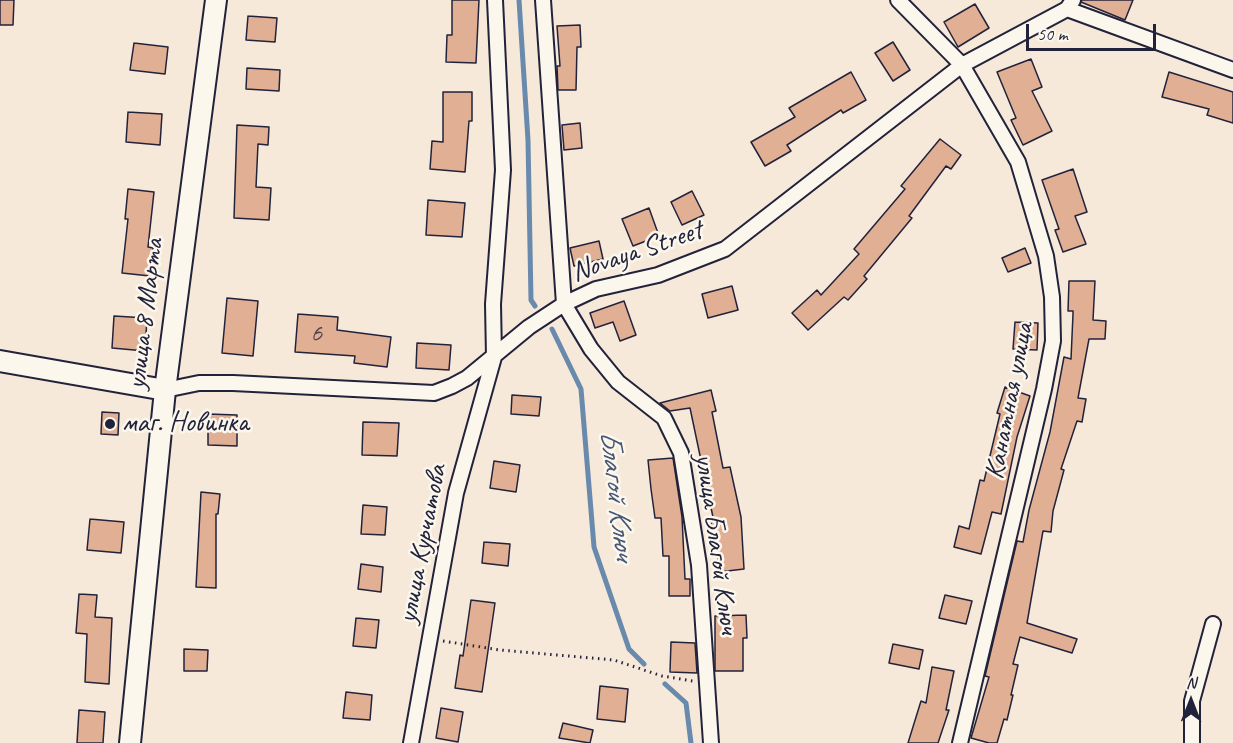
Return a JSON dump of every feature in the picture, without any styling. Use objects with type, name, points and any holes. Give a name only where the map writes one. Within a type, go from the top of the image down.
[{"type":"street","name":"улица 8 Марта","points":[[130,743],[165,390],[216,0]]},
{"type":"street","points":[[494,357],[493,304],[502,170],[495,0]]},
{"type":"street","name":"улица Благой Ключ","points":[[543,0],[564,304],[591,349],[618,382],[664,418],[681,453],[699,565],[711,743]]},
{"type":"street","name":"Канатная улица","points":[[898,0],[962,65],[1018,162],[1046,256],[1052,297],[1053,341],[1031,446],[960,743]]},
{"type":"street","name":"Novaya Street","points":[[165,390],[199,383],[233,383],[434,393],[467,378],[529,327],[564,304],[596,289],[658,275],[725,249],[962,65],[1070,5]]},
{"type":"street","points":[[1070,5],[1233,70]]},
{"type":"street","name":"улица Курчатова","points":[[411,743],[456,494],[494,357]]},
{"type":"street","points":[[0,361],[165,390]]},
{"type":"street","points":[[1192,743],[1192,701],[1213,624]]},
{"type":"path","points":[[430,639],[500,650],[614,660],[662,676],[707,683]]},
{"type":"building","points":[[0,0],[14,0],[13,25],[0,25]]},
{"type":"building","points":[[452,0],[479,0],[476,63],[446,62],[447,35],[452,35]]},
{"type":"building","points":[[1082,0],[1133,0],[1125,20],[1081,2]]},
{"type":"building","points":[[975,4],[989,28],[958,47],[944,22]]},
{"type":"building","points":[[248,16],[277,18],[275,42],[246,40]]},
{"type":"building","points":[[580,25],[581,47],[577,47],[576,90],[558,90],[557,66],[560,66],[557,26]]},
{"type":"building","points":[[893,42],[910,70],[893,81],[875,53]]},
{"type":"building","points":[[134,43],[168,47],[165,74],[130,70]]},
{"type":"building","points":[[1031,59],[1042,87],[1032,91],[1052,131],[1023,145],[1011,120],[1016,118],[997,72]]},
{"type":"building","points":[[247,68],[280,70],[279,91],[246,89]]},
{"type":"building","points":[[851,72],[866,100],[843,113],[841,110],[787,145],[791,151],[765,166],[751,142],[795,117],[789,108]]},
{"type":"building","points":[[1169,72],[1233,92],[1233,123],[1207,115],[1209,109],[1162,97]]},
{"type":"building","points":[[443,92],[472,92],[472,121],[469,121],[465,172],[430,169],[432,141],[443,142]]},
{"type":"building","points":[[128,112],[162,114],[160,145],[126,142]]},
{"type":"building","points":[[580,123],[582,148],[564,150],[562,125]]},
{"type":"building","points":[[237,125],[269,127],[268,145],[258,144],[256,187],[271,188],[269,220],[234,218]]},
{"type":"building","points":[[940,139],[961,155],[951,169],[946,166],[909,216],[912,218],[864,276],[867,279],[848,300],[844,297],[808,330],[792,313],[817,290],[821,295],[859,254],[854,249],[905,189],[901,186]]},
{"type":"building","points":[[1073,169],[1087,212],[1075,216],[1086,244],[1063,252],[1055,230],[1059,229],[1042,180]]},
{"type":"building","points":[[128,189],[154,192],[148,247],[153,248],[150,276],[122,273],[128,219],[125,219]]},
{"type":"building","points":[[692,191],[704,215],[682,225],[671,202]]},
{"type":"building","points":[[428,200],[465,203],[462,237],[426,235]]},
{"type":"building","points":[[649,208],[659,236],[633,246],[622,219]]},
{"type":"building","points":[[599,241],[603,259],[574,266],[570,248]]},
{"type":"building","points":[[1025,248],[1031,263],[1008,272],[1002,258]]},
{"type":"building","points":[[1069,281],[1095,281],[1093,320],[1106,321],[1105,339],[1089,339],[1078,398],[1086,399],[1082,422],[1077,421],[1061,469],[1064,470],[1053,511],[1051,532],[1043,531],[1027,623],[1077,639],[1072,653],[1020,637],[1013,664],[1018,665],[1007,720],[1004,719],[997,743],[989,743],[971,738],[989,677],[985,676],[1017,541],[1023,542],[1029,510],[1050,432],[1064,357],[1071,359],[1073,311],[1068,311]]},
{"type":"building","points":[[732,286],[738,310],[708,318],[702,294]]},
{"type":"building","points":[[227,298],[258,301],[253,356],[222,353]]},
{"type":"building","points":[[624,301],[636,335],[620,341],[613,322],[595,328],[590,313]]},
{"type":"building","points":[[298,314],[338,317],[337,330],[391,337],[387,367],[354,363],[355,356],[295,352]]},
{"type":"building","points":[[114,316],[147,318],[145,351],[112,348]]},
{"type":"building","points":[[1015,322],[1038,323],[1037,350],[1013,349]]},
{"type":"building","points":[[417,343],[451,345],[449,370],[416,368]]},
{"type":"building","points":[[1005,387],[1030,396],[1017,437],[1001,514],[992,512],[981,554],[954,547],[959,526],[969,529],[980,480],[984,481],[1000,414],[997,413]]},
{"type":"building","points":[[711,390],[716,411],[712,412],[723,468],[730,467],[741,517],[744,569],[719,572],[711,522],[714,522],[690,408],[670,411],[660,403]]},
{"type":"building","points":[[512,395],[541,397],[539,416],[511,414]]},
{"type":"building","name":"маг. Новинка","points":[[102,412],[119,413],[118,435],[101,434]]},
{"type":"building","points":[[208,414],[237,415],[237,446],[208,445]]},
{"type":"building","points":[[363,422],[399,423],[397,456],[362,455]]},
{"type":"building","points":[[673,458],[682,517],[685,579],[690,579],[690,596],[669,596],[669,556],[663,556],[661,518],[655,518],[651,489],[648,460]]},
{"type":"building","points":[[494,461],[520,465],[516,492],[490,488]]},
{"type":"building","points":[[201,492],[220,494],[218,514],[216,514],[216,588],[196,587]]},
{"type":"building","points":[[363,505],[387,507],[385,535],[361,534]]},
{"type":"building","points":[[90,519],[124,522],[121,553],[87,550]]},
{"type":"building","points":[[484,542],[510,544],[508,566],[482,563]]},
{"type":"building","points":[[361,564],[383,567],[381,592],[358,589]]},
{"type":"building","points":[[79,594],[97,595],[95,617],[112,618],[109,684],[85,682],[87,634],[76,633]]},
{"type":"building","points":[[945,595],[972,601],[966,624],[939,618]]},
{"type":"building","points":[[471,600],[495,603],[482,692],[455,688],[460,655],[463,656]]},
{"type":"building","points":[[746,615],[747,638],[743,638],[743,671],[715,671],[715,616]]},
{"type":"building","points":[[356,618],[379,620],[376,648],[353,646]]},
{"type":"building","points":[[671,642],[695,643],[697,673],[670,672]]},
{"type":"building","points":[[893,644],[923,650],[919,669],[889,663]]},
{"type":"building","points":[[184,649],[208,650],[207,671],[184,671]]},
{"type":"building","points":[[932,667],[954,671],[946,710],[949,710],[938,743],[908,743],[921,701],[926,703]]},
{"type":"building","points":[[600,686],[628,689],[625,722],[597,719]]},
{"type":"building","points":[[346,692],[372,695],[370,720],[343,718]]},
{"type":"building","points":[[441,708],[463,712],[458,742],[436,738]]},
{"type":"building","points":[[79,710],[105,712],[103,743],[77,743]]},
{"type":"building","points":[[563,723],[593,730],[590,743],[559,738]]},
{"type":"waterway","name":"Благой Ключ","points":[[519,0],[528,140],[531,300],[535,306]]},
{"type":"waterway","name":"Благой Ключ","points":[[552,329],[581,389],[594,547],[629,649],[644,664]]},
{"type":"waterway","name":"Благой Ключ","points":[[665,684],[686,703],[691,743]]},
{"type":"place","name":"маг. Новинка","points":[[110,424]]}]
